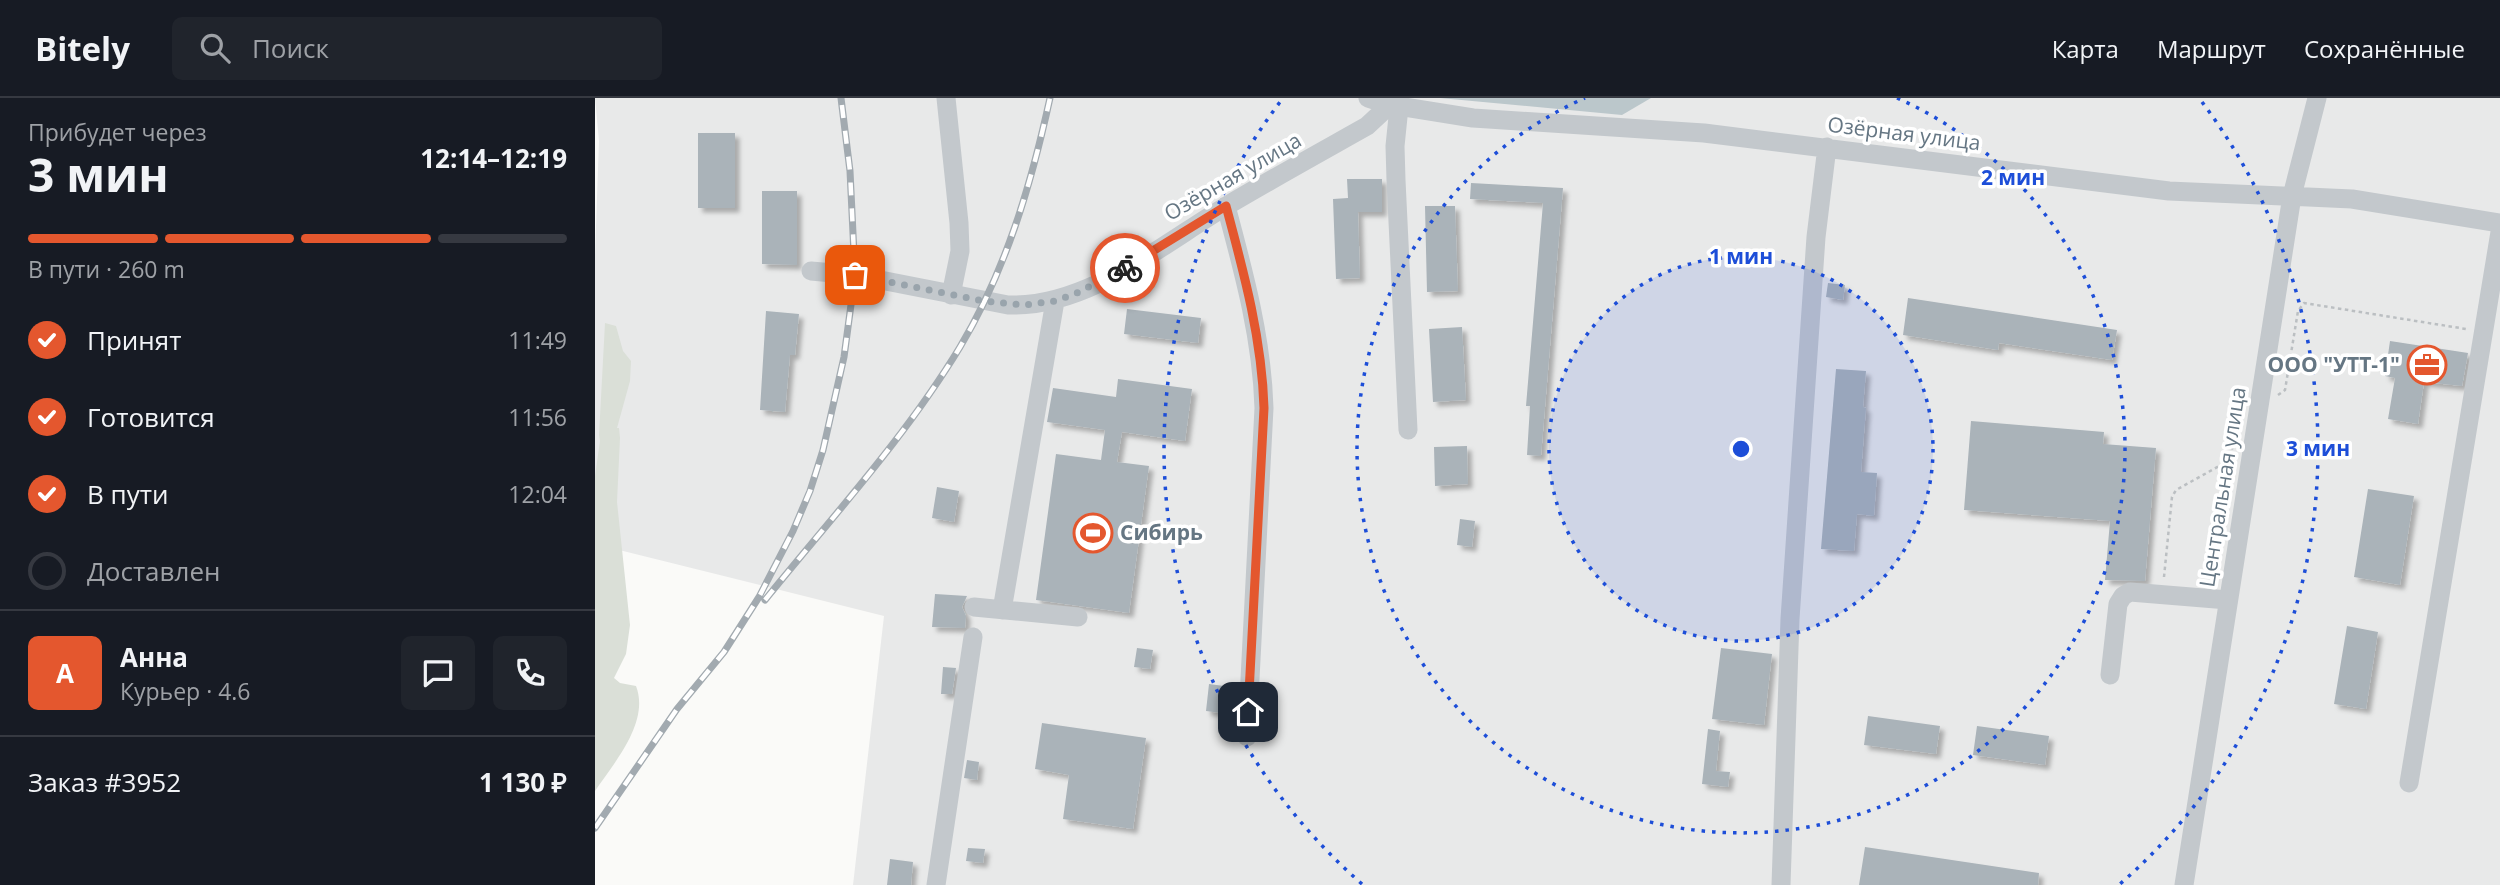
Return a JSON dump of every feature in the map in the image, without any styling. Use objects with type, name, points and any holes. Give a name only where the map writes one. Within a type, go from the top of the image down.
[{"type":"street","points":[[946,98],[960,251],[951,295]]},
{"type":"street","name":"Центральная улица","points":[[2184,885],[2291,196],[2317,98]]},
{"type":"street","points":[[1384,103],[1395,146],[1408,430]]},
{"type":"street","name":"Озёрная улица","points":[[811,271],[855,275],[1008,305],[1055,301],[1101,282],[1226,206],[1367,126],[1381,113],[1384,103],[1473,118],[1649,129],[1827,147],[2169,191],[2383,202],[2500,223]]},
{"type":"street","points":[[1780,885],[1790,619],[1816,237],[1827,147]]},
{"type":"street","points":[[1226,206],[1250,296],[1263,370],[1264,408],[1247,737]]},
{"type":"street","points":[[2409,783],[2500,232]]},
{"type":"street","points":[[1002,610],[1055,301]]},
{"type":"street","points":[[2110,675],[2118,604],[2123,596],[2130,592],[2228,600]]},
{"type":"street","points":[[974,607],[1078,617]]},
{"type":"street","points":[[936,885],[973,637]]},
{"type":"path","points":[[2163,594],[2172,497],[2176,490],[2230,460],[2242,394],[2245,391],[2279,395],[2285,390],[2298,312],[2304,303],[2483,332]]},
{"type":"shaded area","points":[[595,98],[2500,98],[2500,885],[853,885],[884,616],[595,544],[595,255],[599,141]]},
{"type":"shaded area","points":[[1440,98],[1651,98],[1622,115]]},
{"type":"shaded area","points":[[605,323],[616,326],[623,351],[631,361],[630,381],[617,428],[620,438],[617,502],[630,625],[626,654],[614,678],[620,683],[636,686],[639,700],[638,714],[628,742],[595,791],[595,476],[600,441]]},
{"type":"building","points":[[698,133],[735,133],[735,208],[698,208]]},
{"type":"building","points":[[1347,179],[1382,179],[1382,212],[1358,212],[1360,278],[1336,279],[1333,199],[1348,198]]},
{"type":"building","points":[[1471,183],[1563,188],[1541,456],[1527,455],[1530,406],[1526,406],[1543,203],[1470,199]]},
{"type":"building","points":[[762,191],[797,191],[797,265],[762,264]]},
{"type":"building","points":[[1425,206],[1455,206],[1458,291],[1427,292]]},
{"type":"building","points":[[1828,283],[1845,285],[1843,300],[1826,297]]},
{"type":"building","points":[[1908,298],[2117,330],[2112,360],[1999,343],[1998,350],[1903,335]]},
{"type":"building","points":[[1127,309],[1201,318],[1198,343],[1124,334]]},
{"type":"building","points":[[766,311],[799,314],[795,355],[790,355],[785,412],[760,410]]},
{"type":"building","points":[[1462,327],[1466,400],[1433,402],[1429,329]]},
{"type":"building","name":"ООО \"УТТ-1\"","points":[[2390,341],[2468,353],[2462,386],[2424,382],[2418,424],[2388,419],[2395,378],[2385,376]]},
{"type":"building","points":[[1836,369],[1866,371],[1861,472],[1877,473],[1874,516],[1857,514],[1854,551],[1821,549]]},
{"type":"building","name":"Сибирь","points":[[1118,379],[1192,389],[1185,441],[1122,432],[1117,462],[1149,466],[1129,613],[1036,600],[1056,454],[1101,460],[1105,430],[1047,422],[1053,388],[1116,397]]},
{"type":"building","points":[[1971,421],[2104,432],[2103,444],[2156,448],[2145,581],[2105,580],[2110,521],[1964,510]]},
{"type":"building","points":[[1467,446],[1468,484],[1435,486],[1434,447]]},
{"type":"building","points":[[937,487],[959,491],[954,522],[932,518]]},
{"type":"building","points":[[2368,489],[2414,496],[2400,585],[2354,577]]},
{"type":"building","points":[[1460,519],[1475,521],[1472,547],[1457,545]]},
{"type":"building","points":[[935,594],[967,596],[962,607],[966,616],[965,628],[932,627]]},
{"type":"building","points":[[2347,626],[2378,632],[2366,709],[2334,704]]},
{"type":"building","points":[[1137,648],[1153,650],[1150,669],[1134,667]]},
{"type":"building","points":[[1721,648],[1772,654],[1764,725],[1712,719]]},
{"type":"building","points":[[943,667],[956,668],[952,694],[941,694]]},
{"type":"building","points":[[1209,684],[1224,686],[1221,713],[1206,711]]},
{"type":"building","points":[[1868,716],[1940,726],[1936,754],[1864,745]]},
{"type":"building","points":[[1042,723],[1146,738],[1133,829],[1063,819],[1069,775],[1035,769]]},
{"type":"building","points":[[1977,726],[2049,736],[2045,765],[1973,755]]},
{"type":"building","points":[[1708,729],[1720,731],[1716,771],[1730,772],[1728,787],[1702,784]]},
{"type":"building","points":[[967,760],[979,762],[977,780],[964,778]]},
{"type":"building","points":[[1865,847],[2039,873],[2038,885],[1859,885]]},
{"type":"building","points":[[968,848],[985,849],[983,863],[966,861]]},
{"type":"building","points":[[890,859],[913,862],[911,885],[887,885]]},
{"type":"railway","points":[[595,828],[677,709],[724,652],[759,597],[810,491],[823,450],[844,357],[855,275],[850,171],[841,98]]},
{"type":"railway","points":[[765,600],[892,445],[939,381],[960,347],[1004,257],[1025,195],[1050,98]]},
{"type":"way so far","points":[[855,275],[984,301],[1024,305],[1055,301],[1077,293],[1125,268]]},
{"type":"place","name":"ООО \"УТТ-1\"","points":[[2427,365]]},
{"type":"place","name":"Сибирь","points":[[1093,533]]},
{"type":"route","points":[[1125,268],[1226,206],[1250,296],[1263,370],[1264,408],[1248,712]]}]
